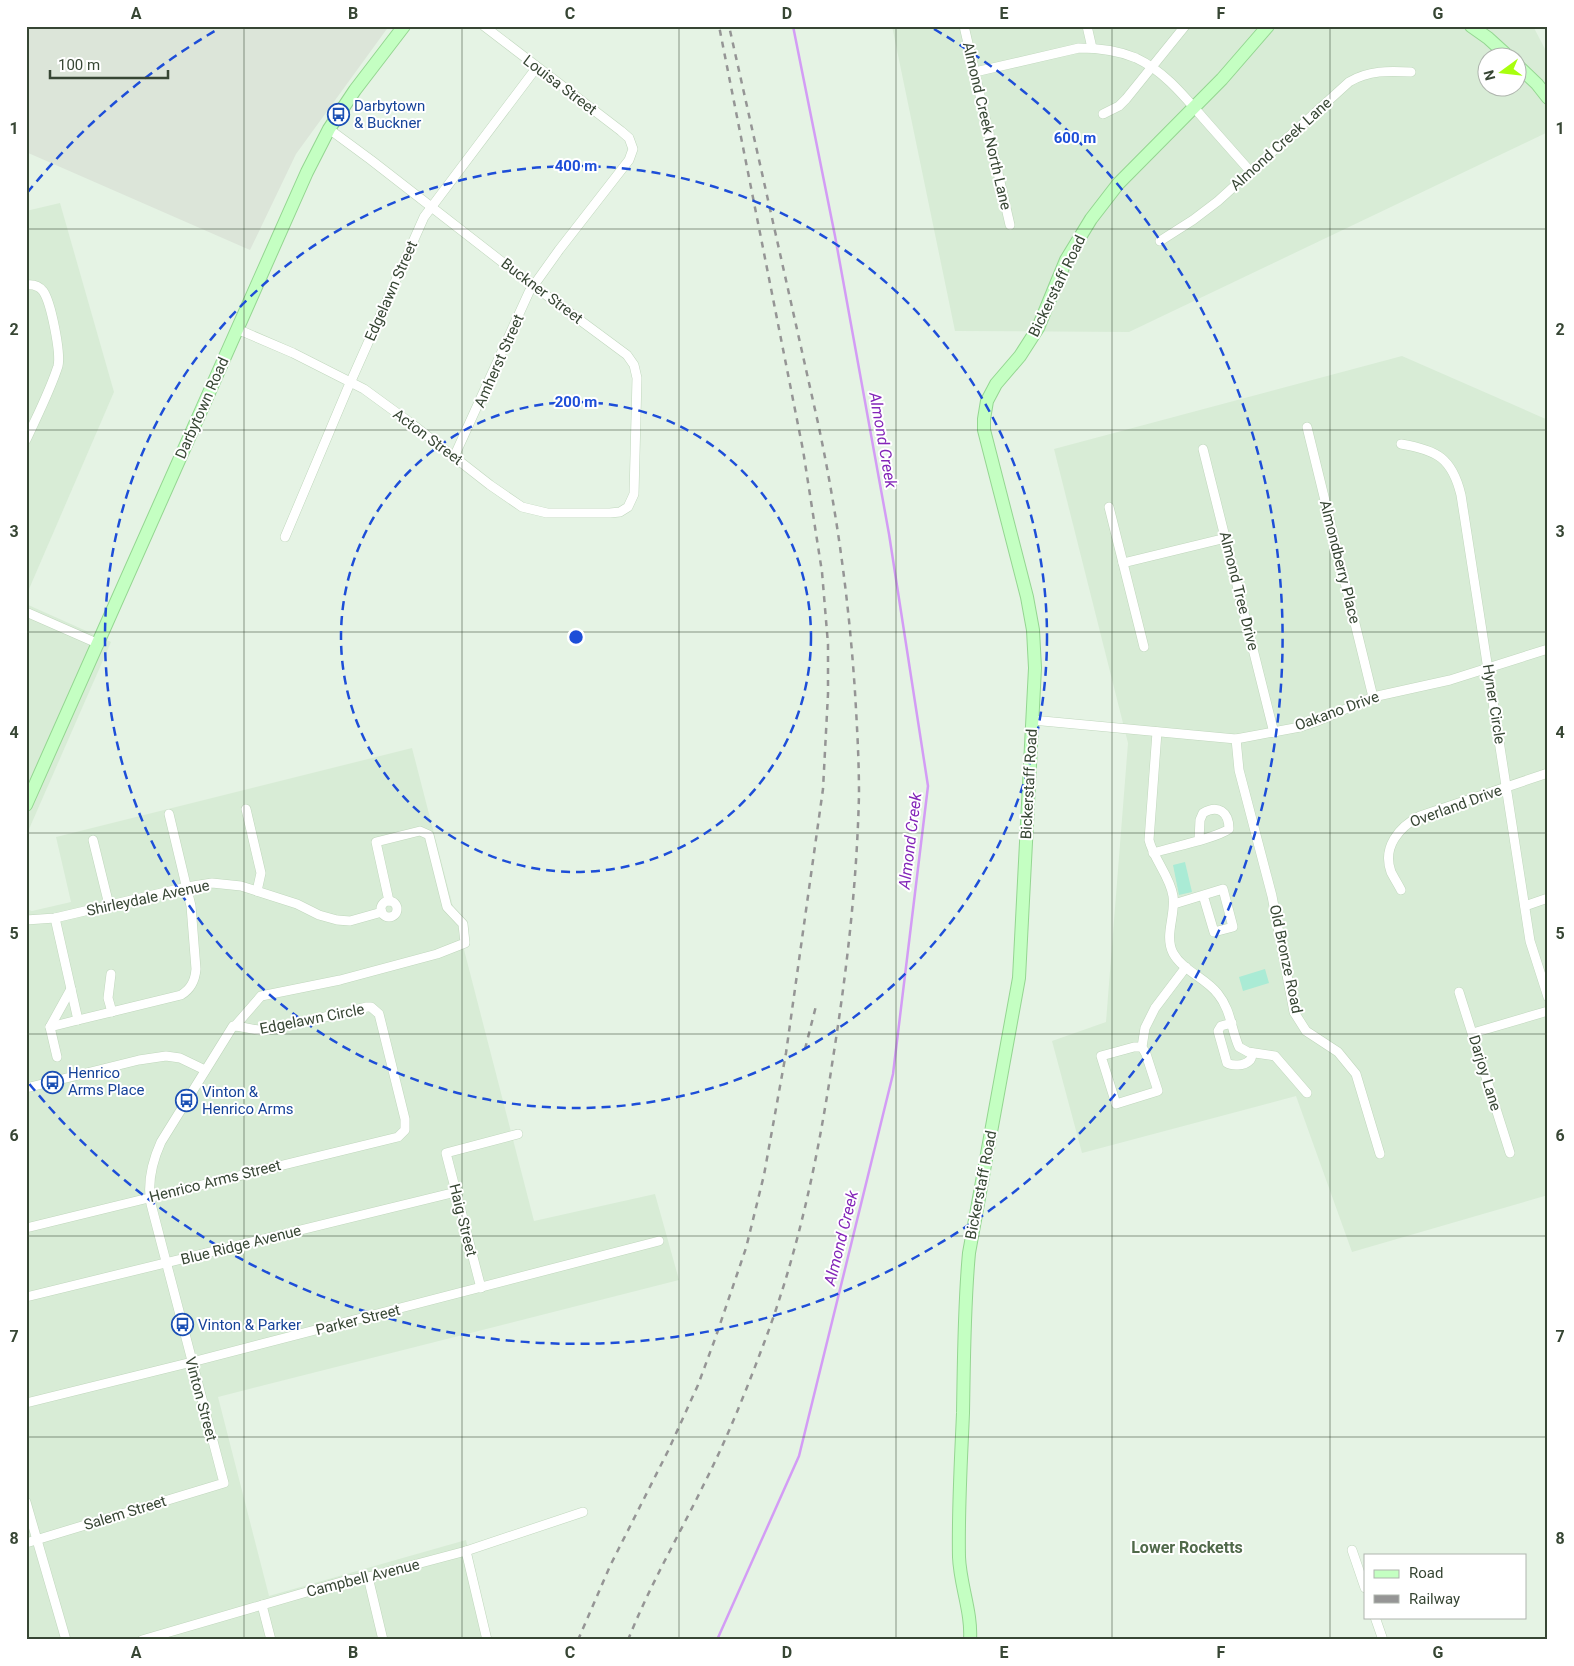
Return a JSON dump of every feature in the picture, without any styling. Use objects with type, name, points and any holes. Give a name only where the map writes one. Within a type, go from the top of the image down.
[{"type":"street","name":"Darbytown Road","points":[[26,805],[307,172],[329,130],[354,90],[404,26]]},
{"type":"street","name":"Louisa Street","points":[[484,26],[621,131],[629,138],[633,146]]},
{"type":"street","name":"Almond Creek North Lane","points":[[964,26],[1010,225]]},
{"type":"street","points":[[1087,26],[1092,48]]},
{"type":"street","points":[[1102,114],[1119,106],[1126,99],[1185,26]]},
{"type":"street","name":"Bickerstaff Road","points":[[970,1640],[969,1616],[960,1568],[959,1533],[966,1287],[969,1253],[1019,978],[1035,668],[1033,630],[1013,540],[984,430],[987,401],[996,384],[1020,356],[1038,328],[1066,260],[1092,218],[1118,184],[1222,79],[1268,26]]},
{"type":"street","points":[[1470,26],[1499,48]]},
{"type":"street","points":[[975,72],[1071,50],[1092,48],[1120,52],[1137,58],[1166,77],[1250,171]]},
{"type":"street","name":"Edgelawn Street","points":[[285,537],[351,382],[415,237],[431,206],[536,67]]},
{"type":"street","name":"Almond Creek Lane","points":[[1160,241],[1218,201],[1349,82],[1362,74],[1411,72]]},
{"type":"street","points":[[1526,73],[1545,90]]},
{"type":"street","name":"Buckner Street","points":[[329,130],[626,355],[634,365],[637,378],[634,494],[631,503],[624,510]]},
{"type":"street","name":"Amherst Street","points":[[454,457],[529,292],[629,160],[633,153],[633,146]]},
{"type":"street","points":[[26,285],[37,286],[44,292],[57,338],[59,355],[58,366],[48,392],[26,440]]},
{"type":"street","name":"Acton Street","points":[[237,329],[293,353],[364,389],[509,499],[530,510],[568,514],[610,513],[624,510]]},
{"type":"street","name":"Almondberry Place","points":[[1307,427],[1373,697]]},
{"type":"street","name":"Hyner Circle","points":[[1401,444],[1422,448],[1438,456],[1449,466],[1457,478],[1462,495],[1530,941],[1548,997]]},
{"type":"street","name":"Almond Tree Drive","points":[[1203,449],[1274,733]]},
{"type":"street","points":[[1109,507],[1144,647]]},
{"type":"street","points":[[1123,563],[1226,538]]},
{"type":"street","points":[[26,612],[99,644]]},
{"type":"street","name":"Oakano Drive","points":[[1032,720],[1236,739],[1274,733],[1318,721],[1373,697],[1450,680],[1548,649]]},
{"type":"street","points":[[1157,732],[1148,832],[1153,853],[1170,887],[1174,904],[1170,943],[1174,954],[1179,961],[1218,993],[1227,1008],[1239,1047],[1244,1051],[1275,1056],[1307,1093]]},
{"type":"street","name":"Old Bronze Road","points":[[1236,739],[1239,770],[1272,896],[1294,1012],[1306,1031],[1338,1052],[1356,1074],[1380,1154]]},
{"type":"street","name":"Overland Drive","points":[[1401,890],[1392,872],[1390,854],[1393,840],[1404,825],[1420,816],[1548,773]]},
{"type":"street","points":[[246,809],[261,873],[257,891]]},
{"type":"street","points":[[50,1027],[180,995],[193,984],[196,969],[192,906],[169,814]]},
{"type":"street","points":[[150,1198],[151,1172],[158,1149],[231,1029],[261,996],[340,980],[437,954],[465,943],[463,924],[447,906],[429,835],[420,831],[376,842],[389,901]]},
{"type":"street","points":[[93,840],[109,905]]},
{"type":"street","points":[[1153,853],[1199,840]]},
{"type":"street","name":"Shirleydale Avenue","points":[[26,920],[55,918],[187,886],[212,883],[228,884],[257,891],[297,904],[319,915],[344,920],[350,921],[382,912]]},
{"type":"street","points":[[1174,904],[1203,895],[1223,890],[1233,927],[1214,932],[1203,895]]},
{"type":"street","points":[[1525,906],[1548,898]]},
{"type":"street","points":[[389,901],[396,904],[397,909],[396,913],[389,917],[382,912],[383,905],[389,901]]},
{"type":"street","points":[[55,918],[78,1020]]},
{"type":"street","points":[[1142,1047],[1134,1046],[1101,1056],[1116,1104],[1158,1091],[1142,1047],[1146,1028],[1155,1008],[1186,967]]},
{"type":"street","points":[[111,974],[108,998],[112,1012]]},
{"type":"street","points":[[57,1058],[50,1027],[71,989]]},
{"type":"street","name":"Darjoy Lane","points":[[1459,992],[1510,1153]]},
{"type":"street","name":"Edgelawn Circle","points":[[235,1026],[262,1031],[367,1007],[376,1011],[379,1014],[405,1119],[406,1126],[403,1132]]},
{"type":"street","points":[[1473,1033],[1548,1011]]},
{"type":"street","points":[[1232,1023],[1221,1026],[1218,1032],[1227,1063],[1234,1066],[1248,1062],[1252,1059],[1252,1053]]},
{"type":"street","points":[[26,1088],[139,1060],[166,1056],[180,1058],[205,1070]]},
{"type":"street","name":"Henrico Arms Street","points":[[26,1228],[398,1136],[403,1132]]},
{"type":"street","name":"Haig Street","points":[[481,1288],[446,1153],[518,1134]]},
{"type":"street","name":"Blue Ridge Avenue","points":[[26,1297],[456,1192]]},
{"type":"street","name":"Vinton Street","points":[[150,1198],[224,1484]]},
{"type":"street","name":"Parker Street","points":[[26,1403],[659,1241]]},
{"type":"street","name":"Salem Street","points":[[26,1543],[224,1484]]},
{"type":"street","points":[[26,1502],[66,1640]]},
{"type":"street","name":"Campbell Avenue","points":[[142,1640],[158,1637],[348,1580],[368,1577],[466,1551],[583,1512]]},
{"type":"street","points":[[1352,1550],[1364,1585]]},
{"type":"street","points":[[466,1551],[487,1640]]},
{"type":"street","points":[[368,1577],[383,1640]]},
{"type":"street","points":[[262,1605],[271,1640]]},
{"type":"street","points":[[1375,1618],[1383,1640]]},
{"type":"shaded area","points":[[26,26],[389,26],[296,154],[250,250],[26,152]]},
{"type":"shaded area","points":[[892,26],[1533,26],[1545,49],[1548,48],[1548,132],[1129,332],[955,331]]},
{"type":"shaded area","points":[[60,203],[114,392],[26,596],[26,211]]},
{"type":"shaded area","points":[[1402,356],[1548,420],[1548,1195],[1352,1252],[1296,1096],[1082,1153],[1052,1041],[1106,1022],[1128,743],[1054,449]]},
{"type":"shaded area","points":[[26,604],[111,642],[26,836]]},
{"type":"shaded area","points":[[412,748],[534,1221],[655,1194],[679,1280],[218,1397],[269,1596],[466,1540],[488,1640],[26,1640],[26,909],[32,911],[71,902],[56,837]]},
{"type":"green space","points":[[1185,862],[1192,892],[1179,895],[1173,865]]},
{"type":"green space","points":[[1265,969],[1269,983],[1243,991],[1239,977]]},
{"type":"waterway","name":"Almond Creek","points":[[717,1640],[799,1456],[893,1074],[928,786],[889,534],[835,236],[793,26]]},
{"type":"railway","points":[[578,1640],[610,1566],[668,1451],[698,1385],[746,1248],[764,1175],[786,1053],[823,789],[828,694],[828,644],[822,572],[803,450],[719,26]]},
{"type":"railway","points":[[628,1640],[654,1581],[712,1468],[729,1430],[779,1301],[799,1233],[815,1163],[838,1025],[854,893],[859,794],[858,756],[852,658],[841,557],[825,456],[729,26]]},
{"type":"railway","points":[[805,1049],[816,1006]]},
{"type":"place","name":"Darbytown & Buckner","points":[[338,115]]},
{"type":"place","name":"Henrico Arms Place","points":[[52,1082]]},
{"type":"place","name":"Vinton & Henrico Arms","points":[[186,1101]]},
{"type":"place","name":"Vinton & Parker","points":[[182,1325]]},
{"type":"district","name":"Lower Rocketts","points":[[1187,1547]]}]
